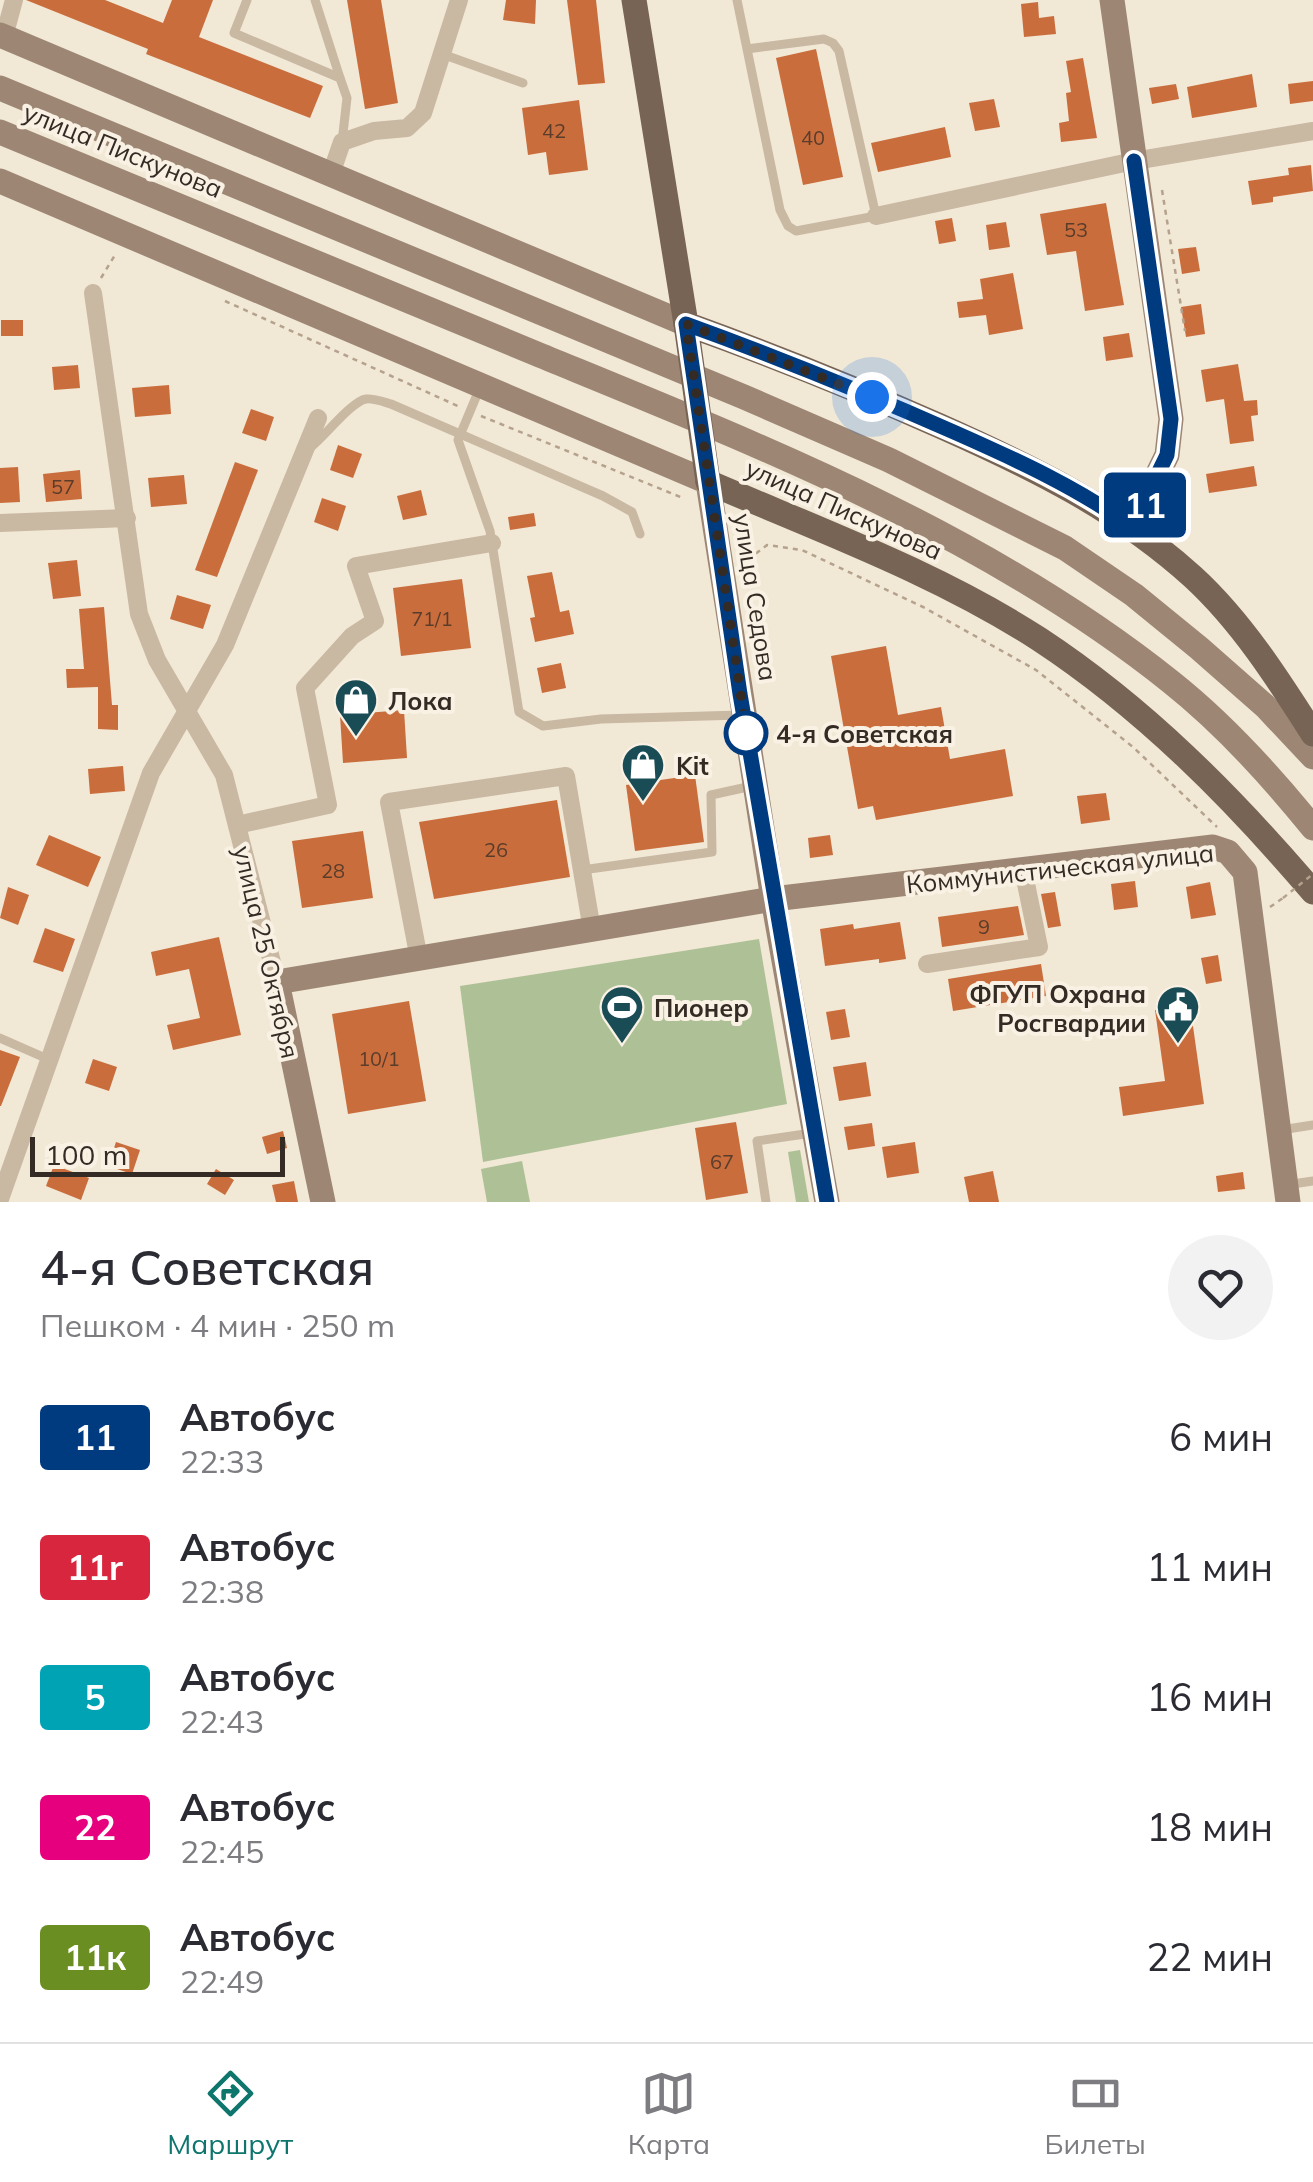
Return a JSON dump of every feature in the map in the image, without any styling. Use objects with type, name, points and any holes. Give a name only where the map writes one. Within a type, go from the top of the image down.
[{"type":"main road","name":"улица Седова","points":[[634,0],[743,715],[827,1202]]},
{"type":"main road","points":[[1112,0],[1171,419],[1167,455],[1132,527]]},
{"type":"main road","points":[[2,36],[955,433],[1062,484],[1132,527],[1196,580],[1284,688],[1313,734]]},
{"type":"main road","name":"улица Пискунова","points":[[0,88],[744,397],[889,460],[1065,548],[1200,648],[1265,706],[1313,757]]},
{"type":"main road","name":"улица Пискунова","points":[[0,132],[651,401],[872,500],[969,549],[1043,590],[1174,684],[1235,740],[1313,828]]},
{"type":"main road","name":"улица Пискунова","points":[[0,181],[708,482],[954,591],[1037,638],[1094,679],[1212,780],[1313,892]]},
{"type":"main road","name":"Коммунистическая улица","points":[[277,982],[774,899],[1214,846],[1228,852],[1245,872],[1287,1194]]},
{"type":"main road","name":"улица 25 Октября","points":[[277,982],[323,1202]]},
{"type":"street","points":[[2,36],[14,0]]},
{"type":"street","points":[[331,174],[342,142],[374,132],[407,128],[423,114],[459,0]]},
{"type":"street","points":[[876,216],[1134,161],[1313,131]]},
{"type":"street","name":"улица 25 Октября","points":[[94,292],[139,614],[157,660],[224,775],[277,982]]},
{"type":"street","points":[[0,1199],[151,774],[225,645],[318,418]]},
{"type":"street","points":[[0,522],[126,518]]},
{"type":"street","points":[[237,825],[328,805],[305,688],[352,636],[375,621],[356,566],[492,544]]},
{"type":"street","points":[[419,958],[389,802],[566,776],[592,930]]},
{"type":"street","points":[[927,964],[1039,947],[1023,869]]},
{"type":"lane","points":[[247,0],[234,32],[340,78]]},
{"type":"lane","points":[[315,0],[347,98],[342,142]]},
{"type":"lane","points":[[738,0],[780,210],[788,226],[796,231],[876,216],[833,43],[824,39],[748,49]]},
{"type":"lane","points":[[442,54],[523,83]]},
{"type":"lane","points":[[482,385],[460,436],[492,544],[519,712],[544,726],[601,719],[743,715]]},
{"type":"lane","points":[[302,454],[334,429],[347,409],[366,399],[391,404],[603,496],[632,512],[640,534]]},
{"type":"lane","points":[[582,870],[712,852],[711,795],[755,786]]},
{"type":"lane","points":[[0,1038],[50,1060]]},
{"type":"lane","points":[[1279,1130],[1313,1125]]},
{"type":"lane","points":[[766,1202],[756,1141],[814,1133]]},
{"type":"lane","points":[[1287,1194],[1313,1180]]},
{"type":"path","points":[[1161,187],[1185,332]]},
{"type":"path","points":[[94,292],[116,252]]},
{"type":"path","points":[[222,300],[470,412],[683,498]]},
{"type":"path","points":[[742,573],[750,558],[768,545],[802,550],[923,607],[1036,670],[1133,747],[1226,836]]},
{"type":"path","points":[[1262,913],[1313,874]]},
{"type":"green space","name":"Пионер","points":[[759,939],[787,1104],[483,1162],[460,986]]},
{"type":"green space","points":[[800,1150],[809,1202],[796,1202],[788,1152]]},
{"type":"green space","points":[[522,1161],[530,1202],[487,1202],[481,1169]]},
{"type":"building","points":[[26,0],[105,0],[163,23],[172,0],[213,0],[199,37],[323,86],[310,118],[146,54],[148,49]]},
{"type":"building","points":[[347,0],[381,0],[398,103],[365,109]]},
{"type":"building","points":[[506,0],[536,0],[535,24],[503,20]]},
{"type":"building","points":[[567,0],[596,0],[605,83],[578,85]]},
{"type":"building","points":[[1038,2],[1039,18],[1054,16],[1056,34],[1024,37],[1021,4]]},
{"type":"building","points":[[816,49],[843,177],[803,185],[776,58]]},
{"type":"building","points":[[1083,58],[1097,138],[1061,142],[1059,123],[1069,121],[1066,93],[1071,92],[1066,61]]},
{"type":"building","points":[[1252,74],[1257,107],[1192,118],[1187,87]]},
{"type":"building","points":[[1313,81],[1313,101],[1290,104],[1288,84]]},
{"type":"building","points":[[1176,84],[1179,99],[1152,104],[1149,88]]},
{"type":"building","points":[[994,99],[1000,127],[975,131],[969,103]]},
{"type":"building","points":[[579,100],[588,170],[549,175],[546,152],[528,155],[522,108]]},
{"type":"building","points":[[945,127],[951,157],[878,172],[871,143]]},
{"type":"building","points":[[1311,165],[1313,191],[1273,197],[1273,202],[1252,205],[1248,181],[1289,175],[1288,168]]},
{"type":"building","points":[[1106,203],[1124,305],[1085,311],[1076,251],[1047,255],[1040,214]]},
{"type":"building","points":[[952,218],[956,241],[939,244],[935,221]]},
{"type":"building","points":[[1006,222],[1010,247],[989,250],[986,225]]},
{"type":"building","points":[[1196,247],[1200,271],[1182,274],[1178,249]]},
{"type":"building","points":[[1013,273],[1023,329],[989,335],[986,315],[959,318],[957,302],[983,299],[980,279]]},
{"type":"building","points":[[1201,304],[1205,334],[1186,337],[1181,307]]},
{"type":"building","points":[[1,320],[23,320],[23,336],[1,336]]},
{"type":"building","points":[[1129,333],[1133,357],[1106,361],[1103,337]]},
{"type":"building","points":[[1238,364],[1244,401],[1257,400],[1258,415],[1251,416],[1254,441],[1230,444],[1224,399],[1206,402],[1201,370]]},
{"type":"building","points":[[78,365],[80,388],[54,390],[52,367]]},
{"type":"building","points":[[169,385],[171,414],[135,417],[132,388]]},
{"type":"building","points":[[251,409],[274,417],[266,441],[242,433]]},
{"type":"building","points":[[338,445],[362,454],[353,478],[330,470]]},
{"type":"building","points":[[235,462],[258,470],[217,577],[195,570]]},
{"type":"building","points":[[1254,466],[1257,486],[1209,493],[1206,474]]},
{"type":"building","points":[[18,467],[20,502],[0,503],[0,468]]},
{"type":"building","points":[[80,470],[82,499],[46,502],[43,474]]},
{"type":"building","points":[[184,475],[187,504],[151,507],[148,478]]},
{"type":"building","points":[[421,490],[427,515],[403,520],[397,496]]},
{"type":"building","points":[[322,498],[346,506],[338,531],[314,522]]},
{"type":"building","points":[[534,513],[536,526],[510,530],[508,517]]},
{"type":"building","points":[[77,560],[81,596],[53,599],[48,563]]},
{"type":"building","points":[[552,572],[560,612],[569,610],[574,634],[535,642],[530,618],[535,617],[527,576]]},
{"type":"building","points":[[462,579],[471,648],[401,656],[393,588]]},
{"type":"building","points":[[177,595],[211,605],[203,629],[170,619]]},
{"type":"building","points":[[104,607],[112,705],[118,705],[118,730],[98,729],[98,687],[67,688],[66,669],[84,669],[79,609]]},
{"type":"building","points":[[886,646],[898,715],[941,707],[950,759],[1005,749],[1013,796],[876,820],[873,806],[858,809],[831,656]]},
{"type":"building","points":[[561,663],[566,688],[542,693],[537,668]]},
{"type":"building","points":[[404,710],[407,758],[343,763],[340,715]]},
{"type":"building","points":[[123,766],[125,791],[90,794],[88,769]]},
{"type":"building","points":[[695,775],[704,842],[635,851],[626,785]]},
{"type":"building","points":[[1106,793],[1110,820],[1081,824],[1077,796]]},
{"type":"building","points":[[557,800],[570,877],[434,899],[419,822]]},
{"type":"building","points":[[363,831],[373,898],[302,908],[292,841]]},
{"type":"building","points":[[49,835],[101,857],[88,887],[36,865]]},
{"type":"building","points":[[830,835],[833,855],[810,858],[808,838]]},
{"type":"building","points":[[1135,881],[1138,907],[1114,910],[1111,884]]},
{"type":"building","points":[[1210,882],[1216,915],[1191,919],[1186,887]]},
{"type":"building","points":[[8,887],[29,895],[18,925],[0,918]]},
{"type":"building","points":[[1055,892],[1061,926],[1048,928],[1041,894]]},
{"type":"building","points":[[1018,906],[1024,935],[942,947],[938,917]]},
{"type":"building","points":[[900,922],[906,959],[825,966],[820,929]]},
{"type":"building","points":[[45,928],[75,939],[63,972],[33,962]]},
{"type":"building","points":[[219,937],[241,1035],[173,1050],[167,1025],[200,1018],[189,969],[156,976],[151,952]]},
{"type":"building","points":[[1218,955],[1222,981],[1206,984],[1201,958]]},
{"type":"building","points":[[1041,964],[1046,996],[953,1011],[948,979]]},
{"type":"building","points":[[409,1001],[426,1101],[348,1114],[332,1014]]},
{"type":"building","name":"ФГУП Охрана Росгвардии","points":[[1190,1005],[1204,1104],[1123,1116],[1119,1087],[1165,1081],[1155,1010]]},
{"type":"building","points":[[845,1009],[850,1037],[831,1040],[826,1012]]},
{"type":"building","points":[[0,1050],[20,1057],[1,1106],[0,1106]]},
{"type":"building","points":[[93,1059],[117,1067],[109,1091],[85,1083]]},
{"type":"building","points":[[866,1062],[871,1096],[839,1101],[833,1067]]},
{"type":"building","points":[[736,1122],[748,1193],[706,1200],[695,1128]]},
{"type":"building","points":[[872,1123],[875,1146],[848,1150],[844,1127]]},
{"type":"building","points":[[283,1131],[287,1148],[267,1154],[262,1137]]},
{"type":"building","points":[[116,1142],[140,1150],[132,1174],[108,1166]]},
{"type":"building","points":[[915,1142],[919,1173],[887,1178],[882,1147]]},
{"type":"building","points":[[54,1165],[89,1178],[81,1200],[46,1186]]},
{"type":"building","points":[[216,1169],[234,1180],[225,1195],[207,1184]]},
{"type":"building","points":[[993,1171],[999,1202],[969,1202],[964,1177]]},
{"type":"building","points":[[1243,1172],[1245,1189],[1218,1192],[1216,1176]]},
{"type":"building","points":[[294,1181],[298,1202],[276,1202],[272,1185]]},
{"type":"bus line","name":"11","points":[[827,1202],[740,694],[686,324],[972,440],[1079,492],[1132,527],[1167,455],[1171,419],[1134,161]]},
{"type":"place","name":"4-я Советская","points":[[746,733]]},
{"type":"place","name":"Лока","points":[[356,738]]},
{"type":"place","name":"Kit","points":[[643,803]]},
{"type":"place","name":"Пионер","points":[[622,1045]]},
{"type":"place","name":"ФГУП Охрана Росгвардии","points":[[1178,1045]]},
{"type":"route","points":[[746,733],[749,750],[686,324],[872,397]]}]
